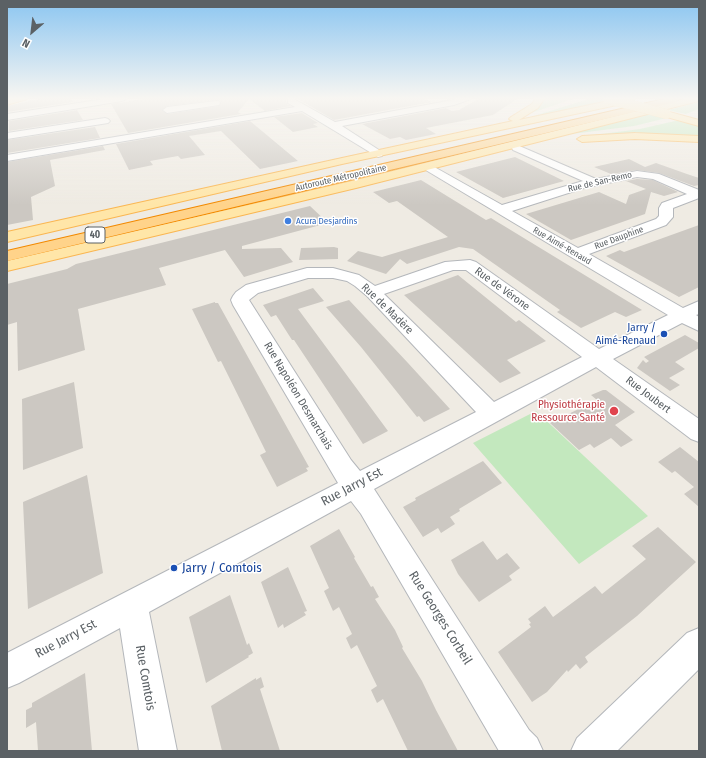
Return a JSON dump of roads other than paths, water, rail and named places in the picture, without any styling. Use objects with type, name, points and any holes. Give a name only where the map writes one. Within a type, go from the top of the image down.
[{"type":"highway","name":"Autoroute Métropolitaine","points":[[7,256],[292,185],[505,134]]},
{"type":"highway","name":"Autoroute Métropolitaine","points":[[7,246],[292,185],[518,134]]},
{"type":"highway","points":[[292,185],[373,155]]},
{"type":"highway","points":[[292,185],[371,180]]},
{"type":"main road","points":[[7,237],[467,134]]},
{"type":"main road","points":[[7,266],[371,180],[556,134]]},
{"type":"main road","points":[[559,140],[566,137],[585,134]]},
{"type":"main road","points":[[497,149],[518,148],[559,140],[628,136],[699,138]]},
{"type":"street","points":[[7,136],[18,134]]},
{"type":"street","points":[[112,134],[114,139]]},
{"type":"street","points":[[7,158],[143,134]]},
{"type":"street","points":[[346,134],[373,155]]},
{"type":"street","points":[[518,148],[594,182]]},
{"type":"street","name":"Rue Aimé-Renaud","points":[[426,166],[576,254],[693,316]]},
{"type":"street","name":"Rue de San-Remo","points":[[500,210],[594,182],[637,174],[649,175],[696,193],[696,195],[667,206],[666,217],[662,222]]},
{"type":"street","name":"Rue Dauphine","points":[[576,254],[662,222]]},
{"type":"street","name":"Rue de Vérone","points":[[373,292],[451,264],[470,265],[597,358]]},
{"type":"street","name":"Rue de Madère","points":[[242,305],[240,300],[246,292],[307,273],[333,273],[344,275],[361,282],[373,292],[492,414]]},
{"type":"street","name":"Rue Napoléon Desmarchais","points":[[242,305],[342,468],[355,486]]},
{"type":"street","name":"Rue Jarry Est","points":[[7,671],[597,358],[693,316]]},
{"type":"street","name":"Rue Joubert","points":[[597,358],[699,432]]},
{"type":"street","name":"Rue Georges Corbeil","points":[[355,486],[370,505],[516,743],[524,751]]},
{"type":"street","name":"Rue Comtois","points":[[132,605],[158,751]]},
{"type":"street","points":[[590,751],[699,645]]},
{"type":"place","name":"Acura Desjardins","points":[[288,221]]},
{"type":"place","name":"Jarry / Aimé-Renaud","points":[[664,334]]},
{"type":"place","name":"Physiothérapie Ressource Santé","points":[[614,411]]},
{"type":"place","name":"Jarry / Comtois","points":[[174,568]]}]
